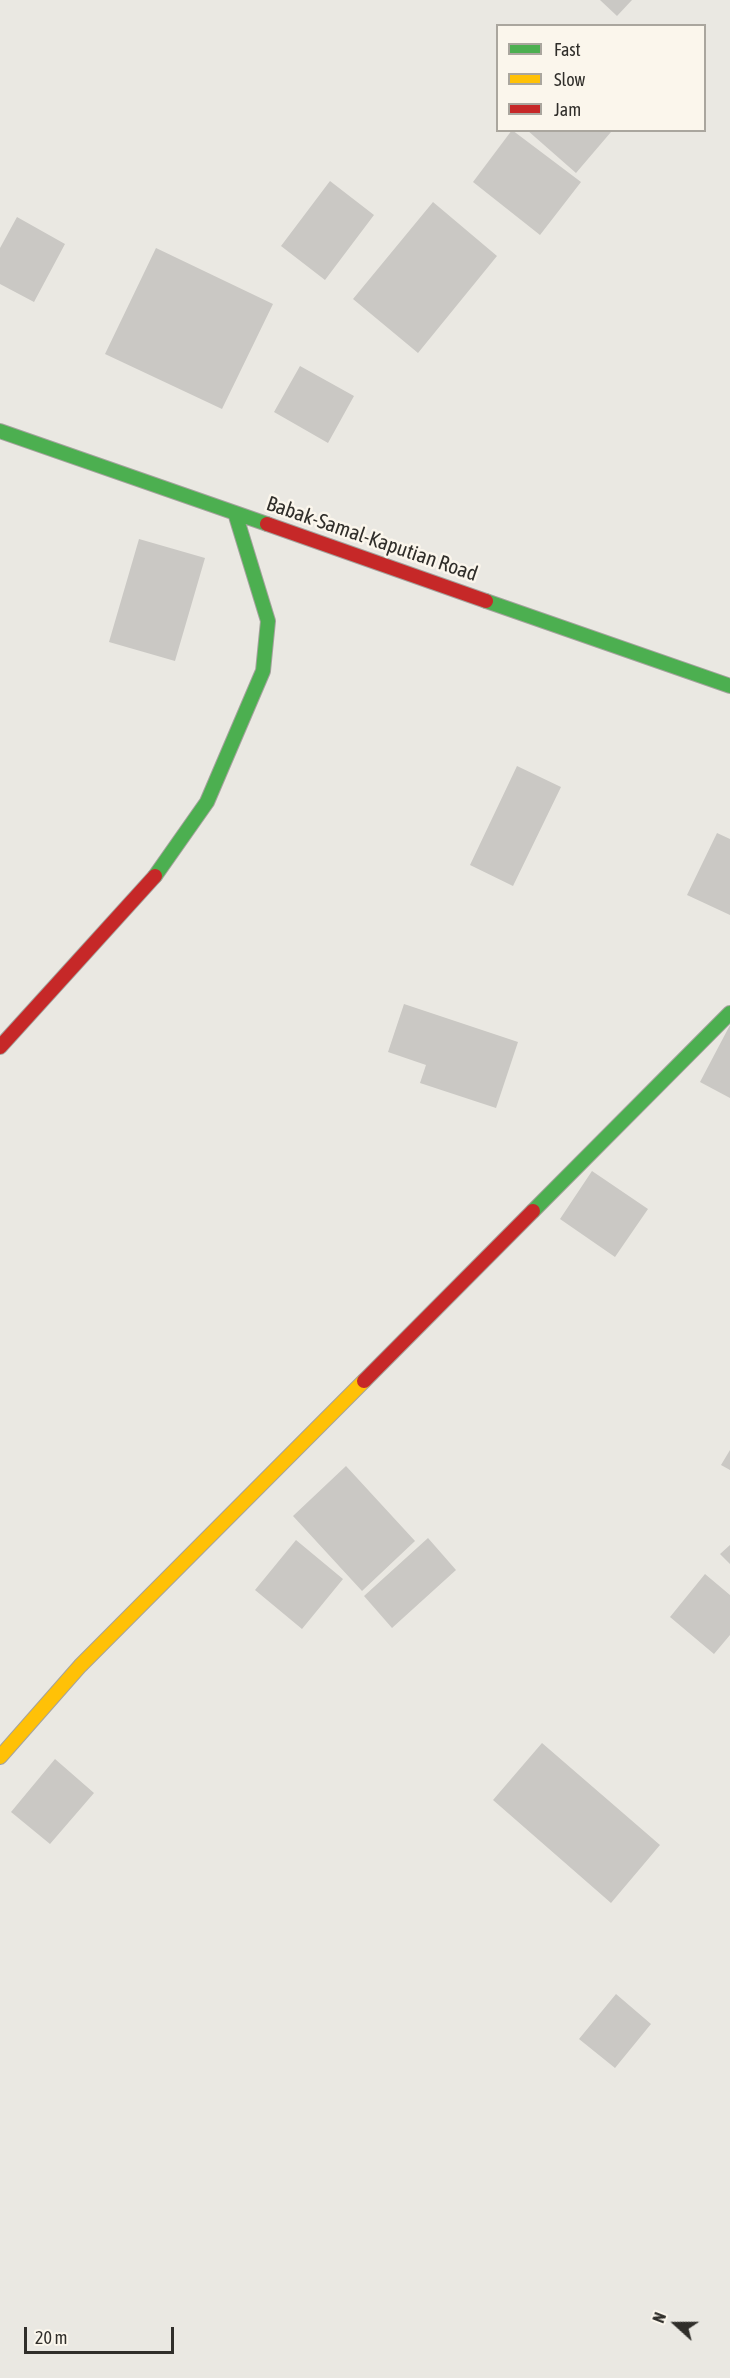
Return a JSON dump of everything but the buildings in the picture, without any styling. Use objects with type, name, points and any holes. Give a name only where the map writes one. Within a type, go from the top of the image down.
[{"type":"street","name":"Babak-Samal-Kaputian Road","points":[[0,432],[730,686]]},
{"type":"street","points":[[0,1047],[147,888],[207,802],[262,671],[268,621],[235,513]]},
{"type":"street","points":[[0,1757],[81,1666],[730,1013]]},
{"type":"traffic: fast","points":[[0,431],[267,524]]},
{"type":"traffic: fast","points":[[155,876],[207,802],[263,671],[268,621],[235,513]]},
{"type":"traffic: fast","points":[[486,601],[730,686]]},
{"type":"traffic: fast","points":[[533,1211],[730,1013]]},
{"type":"traffic: slow","points":[[0,1757],[80,1666],[364,1381]]},
{"type":"traffic: jam","points":[[267,524],[486,601]]},
{"type":"traffic: jam","points":[[0,1047],[155,876]]},
{"type":"traffic: jam","points":[[364,1381],[533,1211]]}]
